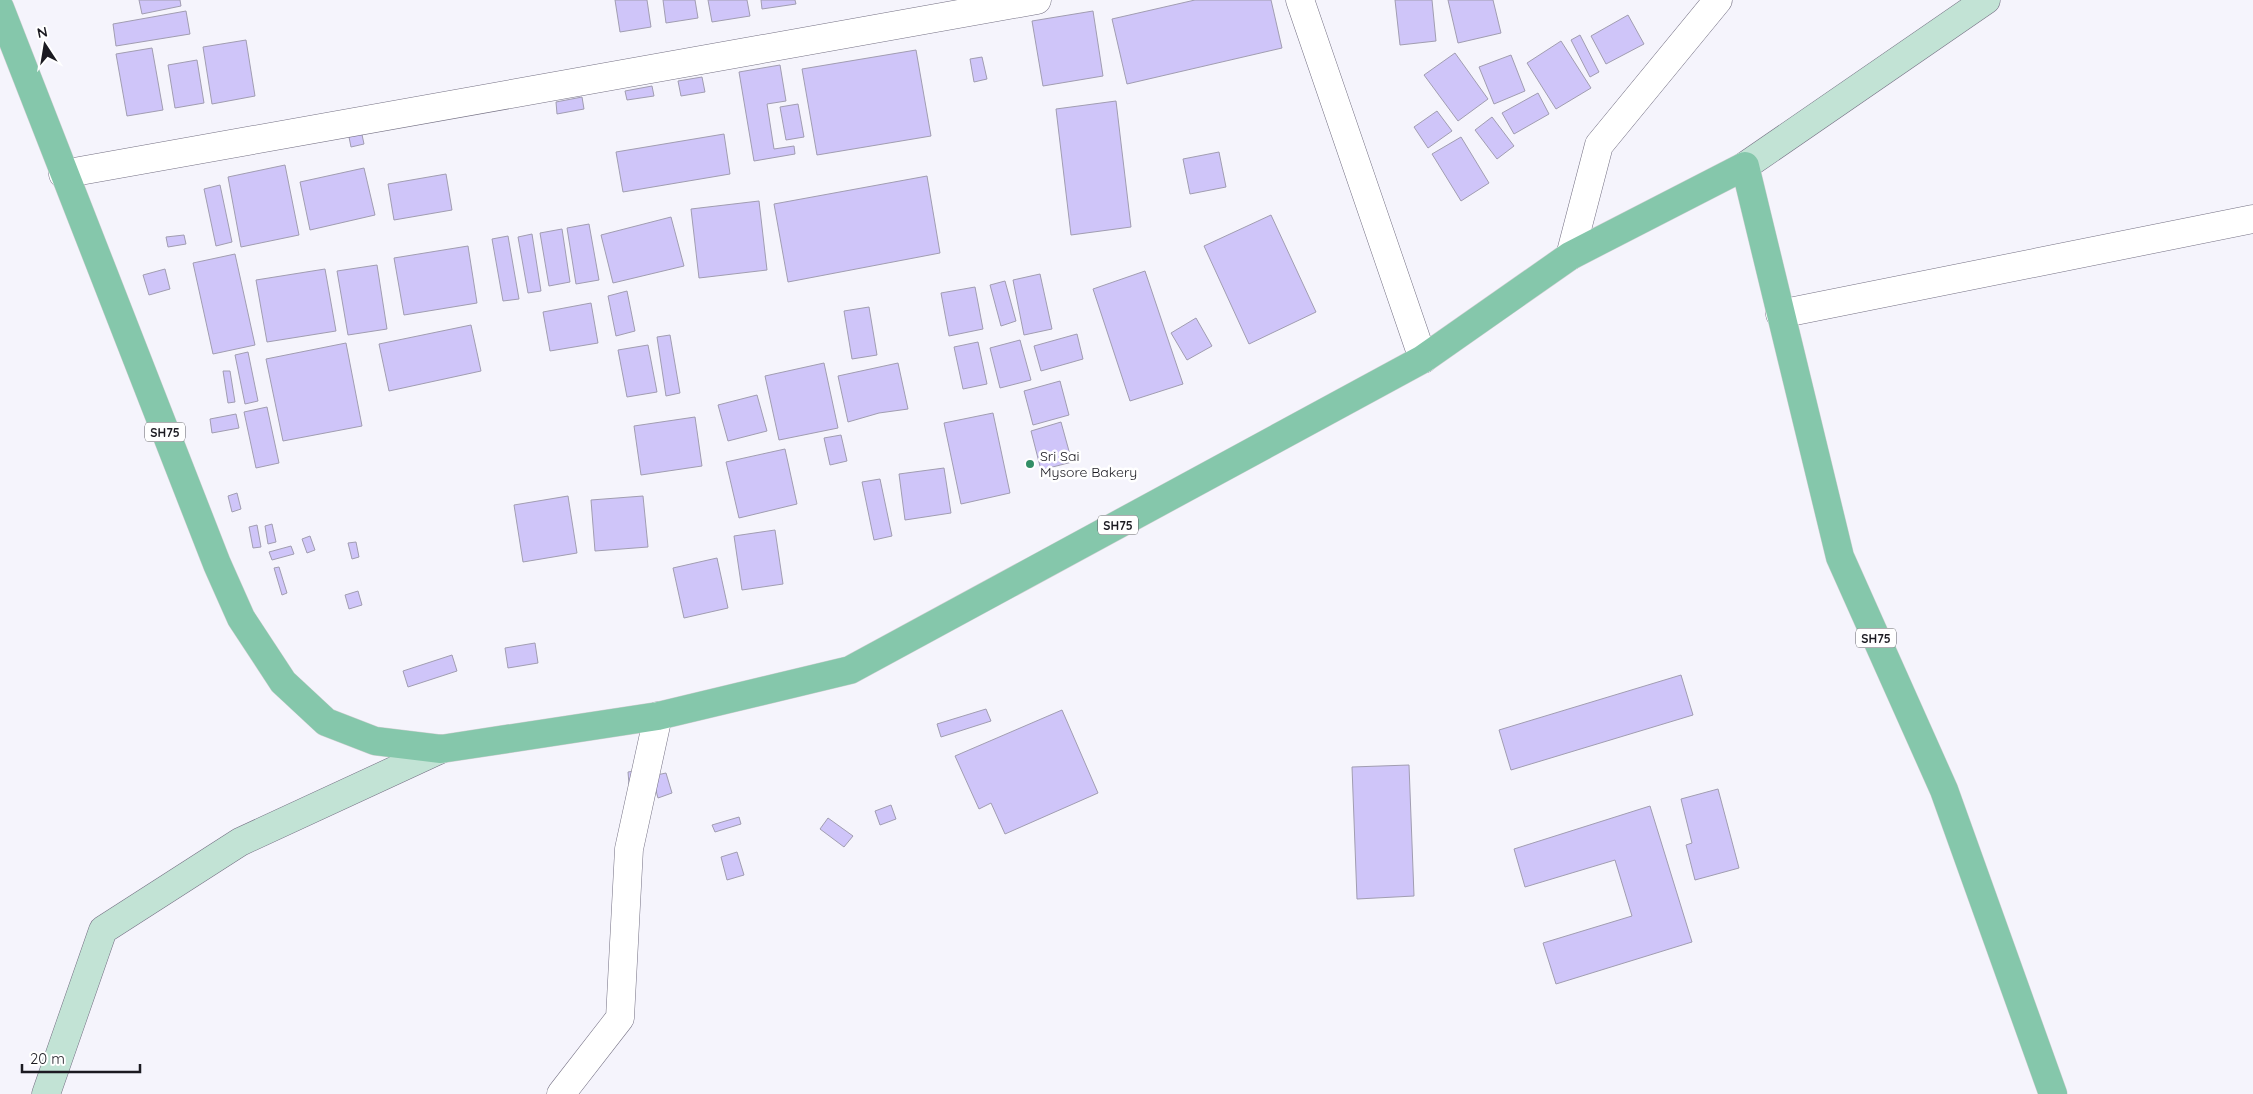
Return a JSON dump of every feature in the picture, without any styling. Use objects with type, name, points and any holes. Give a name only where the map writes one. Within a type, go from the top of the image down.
[{"type":"main road","name":"SH75","points":[[0,8],[217,564],[241,618],[283,682],[326,722],[375,741],[441,749],[658,716],[850,670],[1423,359],[1570,256],[1744,166],[1840,557],[1944,790],[2053,1094]]},
{"type":"street","points":[[64,174],[1037,0]]},
{"type":"street","points":[[1300,0],[1423,359]]},
{"type":"street","points":[[1570,256],[1599,145],[1718,0]]},
{"type":"street","points":[[1744,166],[1986,0]]},
{"type":"street","points":[[1780,314],[2253,219]]},
{"type":"street","points":[[561,1094],[620,1018],[630,849],[658,716]]},
{"type":"street","points":[[46,1094],[103,930],[240,842],[441,749]]},
{"type":"building","points":[[139,0],[180,0],[181,6],[142,14]]},
{"type":"building","points":[[615,0],[647,0],[651,27],[620,32]]},
{"type":"building","points":[[663,0],[695,0],[698,18],[666,23]]},
{"type":"building","points":[[708,0],[747,0],[750,16],[712,22]]},
{"type":"building","points":[[761,0],[795,0],[796,4],[762,9]]},
{"type":"building","points":[[1195,0],[1271,0],[1282,48],[1127,84],[1112,19]]},
{"type":"building","points":[[1395,0],[1432,0],[1436,41],[1400,45]]},
{"type":"building","points":[[1448,0],[1493,0],[1501,33],[1458,43]]},
{"type":"building","points":[[186,11],[190,34],[116,46],[113,24]]},
{"type":"building","points":[[1093,11],[1103,76],[1043,86],[1032,21]]},
{"type":"building","points":[[1628,15],[1644,44],[1606,64],[1591,36]]},
{"type":"building","points":[[1580,35],[1599,72],[1590,77],[1571,40]]},
{"type":"building","points":[[246,40],[255,96],[212,104],[203,47]]},
{"type":"building","points":[[1561,41],[1591,88],[1556,109],[1527,63]]},
{"type":"building","points":[[152,48],[163,110],[127,116],[116,54]]},
{"type":"building","points":[[916,50],[931,136],[817,155],[802,69]]},
{"type":"building","points":[[1455,53],[1488,99],[1458,121],[1424,75]]},
{"type":"building","points":[[1511,55],[1525,91],[1494,104],[1479,67]]},
{"type":"building","points":[[982,57],[987,79],[974,82],[970,59]]},
{"type":"building","points":[[197,60],[204,103],[175,108],[168,65]]},
{"type":"building","points":[[780,65],[786,101],[767,104],[774,149],[794,146],[795,154],[754,161],[739,72]]},
{"type":"building","points":[[702,77],[705,92],[681,96],[678,81]]},
{"type":"building","points":[[652,86],[654,96],[627,100],[625,91]]},
{"type":"building","points":[[1538,93],[1549,114],[1514,134],[1502,113]]},
{"type":"building","points":[[582,97],[584,109],[557,114],[556,102]]},
{"type":"building","points":[[1116,101],[1131,227],[1071,235],[1056,109]]},
{"type":"building","points":[[798,104],[804,137],[786,140],[780,107]]},
{"type":"building","points":[[1437,111],[1452,131],[1428,148],[1414,127]]},
{"type":"building","points":[[1492,117],[1514,146],[1497,159],[1475,130]]},
{"type":"building","points":[[361,130],[364,144],[351,147],[348,132]]},
{"type":"building","points":[[724,134],[730,174],[623,192],[616,152]]},
{"type":"building","points":[[1461,137],[1489,183],[1461,201],[1432,154]]},
{"type":"building","points":[[1219,152],[1226,187],[1190,194],[1183,159]]},
{"type":"building","points":[[285,165],[299,235],[241,247],[228,177]]},
{"type":"building","points":[[364,168],[375,215],[310,230],[300,182]]},
{"type":"building","points":[[446,174],[452,210],[394,220],[388,184]]},
{"type":"building","points":[[927,176],[940,253],[788,282],[774,204]]},
{"type":"building","points":[[220,185],[232,242],[216,246],[204,189]]},
{"type":"building","points":[[759,201],[767,270],[699,278],[691,209]]},
{"type":"building","points":[[1271,215],[1316,312],[1249,344],[1204,246]]},
{"type":"building","points":[[671,217],[684,266],[613,283],[601,235]]},
{"type":"building","points":[[589,224],[599,280],[576,284],[567,228]]},
{"type":"building","points":[[562,229],[570,282],[549,286],[540,233]]},
{"type":"building","points":[[532,234],[541,291],[528,293],[518,237]]},
{"type":"building","points":[[184,235],[186,244],[168,247],[166,237]]},
{"type":"building","points":[[508,236],[519,299],[503,301],[492,239]]},
{"type":"building","points":[[468,246],[477,303],[404,315],[394,258]]},
{"type":"building","points":[[235,254],[255,345],[213,354],[193,263]]},
{"type":"building","points":[[377,265],[387,329],[348,335],[337,271]]},
{"type":"building","points":[[165,269],[170,289],[149,295],[143,275]]},
{"type":"building","points":[[325,269],[336,331],[267,342],[256,280]]},
{"type":"building","points":[[1145,271],[1183,384],[1130,401],[1093,289]]},
{"type":"building","points":[[1040,274],[1052,329],[1024,335],[1013,280]]},
{"type":"building","points":[[1005,281],[1016,321],[1001,326],[990,285]]},
{"type":"building","points":[[975,287],[983,329],[949,336],[941,293]]},
{"type":"building","points":[[627,291],[635,331],[616,336],[608,296]]},
{"type":"building","points":[[591,303],[598,343],[550,351],[543,312]]},
{"type":"building","points":[[869,307],[877,355],[852,359],[844,311]]},
{"type":"building","points":[[1196,318],[1212,346],[1187,360],[1171,333]]},
{"type":"building","points":[[471,325],[481,371],[389,391],[379,344]]},
{"type":"building","points":[[1077,334],[1083,359],[1041,371],[1034,346]]},
{"type":"building","points":[[670,335],[680,393],[666,396],[657,337]]},
{"type":"building","points":[[1020,340],[1031,380],[1000,388],[990,348]]},
{"type":"building","points":[[978,342],[987,384],[963,389],[954,347]]},
{"type":"building","points":[[346,343],[362,426],[283,441],[266,359]]},
{"type":"building","points":[[648,345],[657,392],[627,397],[618,350]]},
{"type":"building","points":[[248,352],[258,401],[245,404],[235,355]]},
{"type":"building","points":[[824,363],[838,428],[779,440],[765,376]]},
{"type":"building","points":[[898,363],[908,409],[879,413],[848,422],[838,376]]},
{"type":"building","points":[[223,371],[230,371],[235,402],[228,403]]},
{"type":"building","points":[[1060,381],[1069,415],[1033,425],[1024,391]]},
{"type":"building","points":[[757,395],[767,431],[728,441],[718,405]]},
{"type":"building","points":[[267,407],[279,463],[256,468],[244,412]]},
{"type":"building","points":[[993,413],[1010,493],[961,504],[944,423]]},
{"type":"building","points":[[236,414],[239,428],[212,433],[210,419]]},
{"type":"building","points":[[695,417],[702,466],[641,475],[634,426]]},
{"type":"building","points":[[1061,422],[1072,462],[1041,470],[1031,431]]},
{"type":"building","points":[[841,435],[847,461],[830,465],[824,438]]},
{"type":"building","points":[[785,449],[797,504],[739,518],[726,462]]},
{"type":"building","points":[[944,468],[951,513],[905,520],[899,474]]},
{"type":"building","points":[[880,479],[892,536],[874,540],[862,482]]},
{"type":"building","points":[[237,493],[241,509],[232,512],[228,496]]},
{"type":"building","points":[[568,496],[577,553],[523,562],[514,505]]},
{"type":"building","points":[[643,496],[648,547],[595,551],[591,500]]},
{"type":"building","points":[[272,524],[276,542],[268,544],[265,526]]},
{"type":"building","points":[[257,525],[261,547],[253,548],[249,527]]},
{"type":"building","points":[[775,530],[783,584],[742,590],[734,536]]},
{"type":"building","points":[[310,536],[315,550],[307,553],[302,539]]},
{"type":"building","points":[[356,542],[359,557],[352,559],[348,543]]},
{"type":"building","points":[[291,546],[294,554],[272,560],[269,552]]},
{"type":"building","points":[[717,558],[728,608],[684,618],[673,568]]},
{"type":"building","points":[[279,567],[287,593],[282,595],[274,568]]},
{"type":"building","points":[[358,591],[362,605],[349,609],[345,595]]},
{"type":"building","points":[[535,643],[538,663],[508,668],[505,648]]},
{"type":"building","points":[[452,655],[457,671],[408,687],[403,671]]},
{"type":"building","points":[[1681,675],[1693,715],[1511,770],[1499,730]]},
{"type":"building","points":[[986,709],[991,721],[941,737],[937,724]]},
{"type":"building","points":[[1062,710],[1098,793],[1005,834],[991,803],[979,809],[955,756]]},
{"type":"building","points":[[1409,765],[1414,896],[1357,899],[1352,767]]},
{"type":"building","points":[[634,771],[635,783],[629,784],[628,772]]},
{"type":"building","points":[[666,773],[672,793],[658,798],[652,776]]},
{"type":"building","points":[[1718,789],[1739,868],[1695,880],[1686,845],[1692,843],[1681,799]]},
{"type":"building","points":[[891,805],[896,819],[880,825],[875,811]]},
{"type":"building","points":[[1650,806],[1692,942],[1556,984],[1543,943],[1632,916],[1615,860],[1525,887],[1514,849]]},
{"type":"building","points":[[739,817],[741,824],[715,832],[712,825]]},
{"type":"building","points":[[828,818],[853,836],[844,847],[820,829]]},
{"type":"building","points":[[737,852],[744,875],[727,880],[721,857]]},
{"type":"place","name":"Sri Sai Mysore Bakery","points":[[1030,464]]}]
